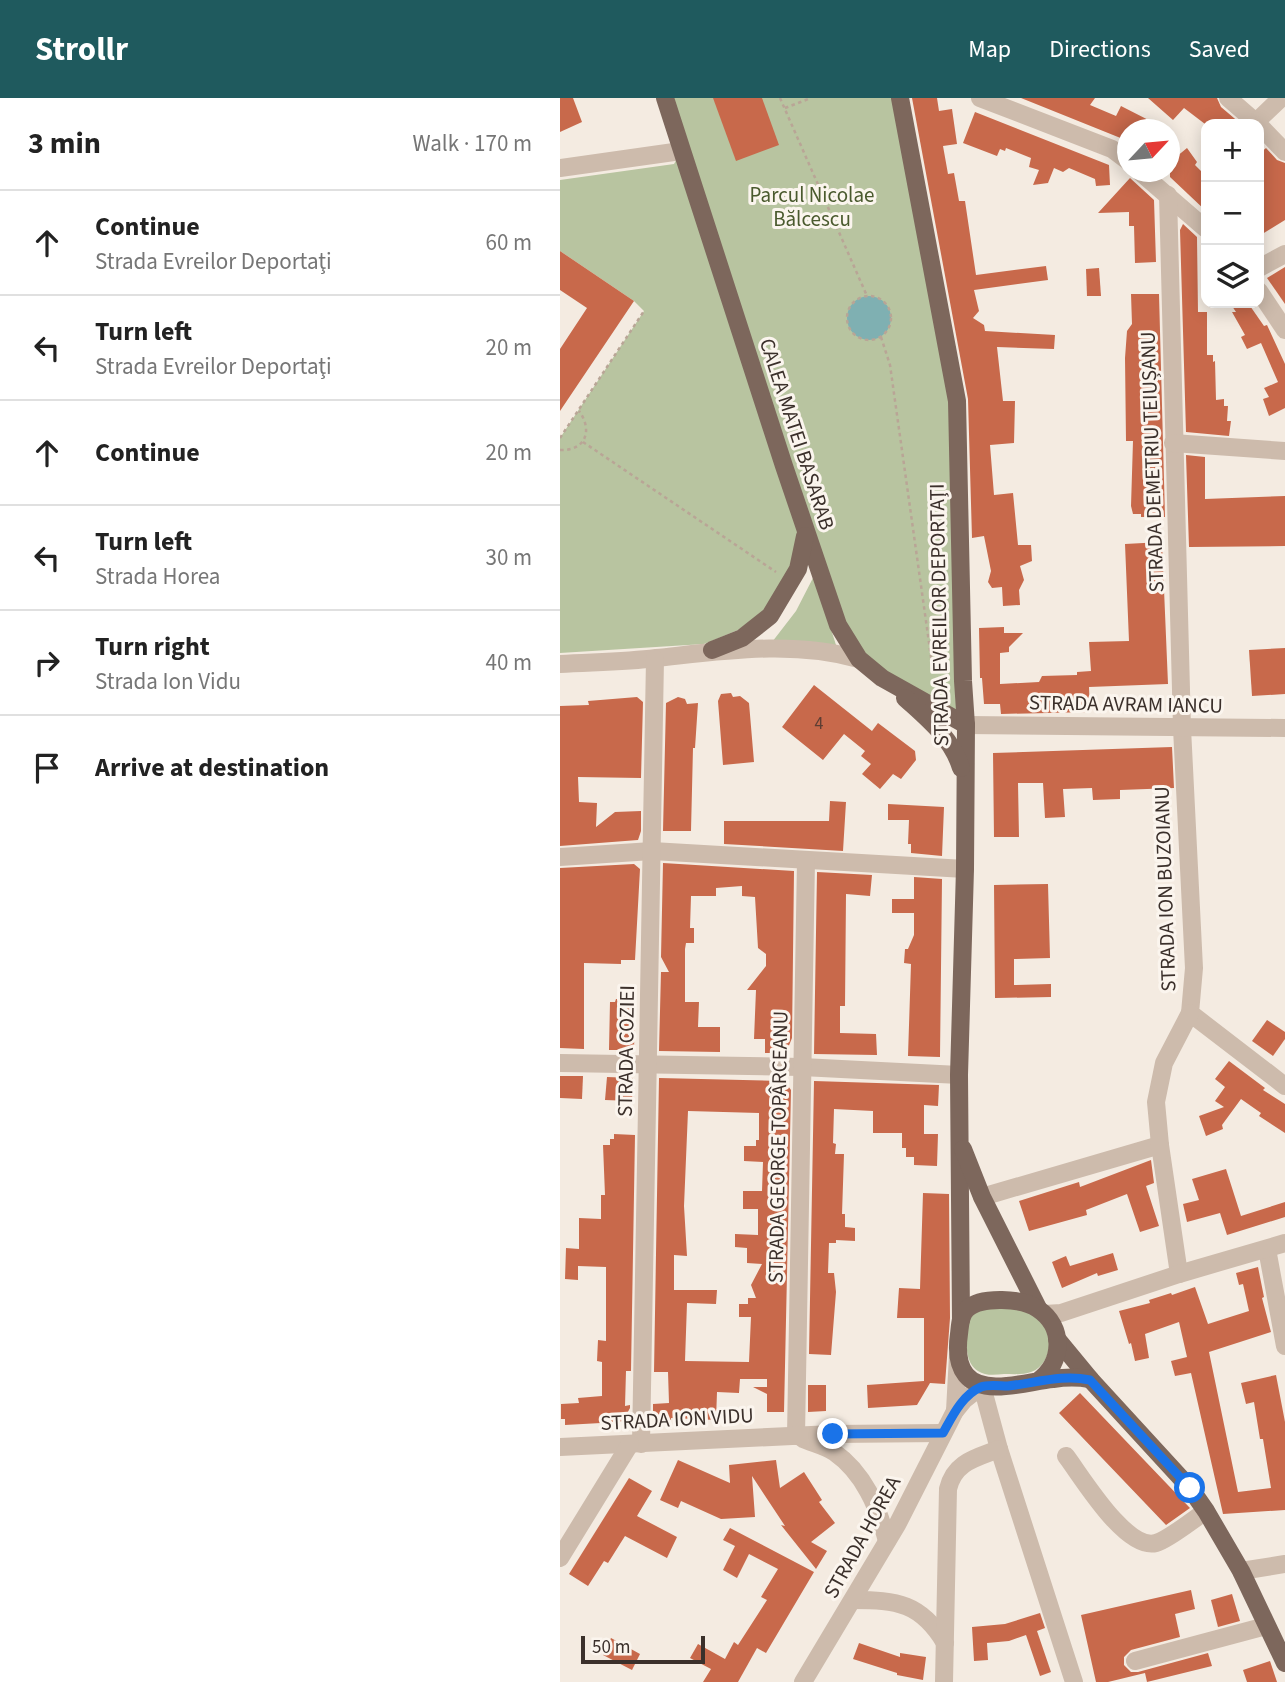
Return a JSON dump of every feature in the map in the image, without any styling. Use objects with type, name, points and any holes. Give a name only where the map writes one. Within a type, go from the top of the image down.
[{"type":"main road","name":"CALEA MATEI BASARAB","points":[[665,98],[838,625],[859,659],[882,678],[966,725]]},
{"type":"main road","name":"STRADA EVREILOR DEPORTAŢI","points":[[900,98],[957,401],[966,725],[959,1075],[961,1320]]},
{"type":"main road","points":[[712,650],[742,638],[770,616],[798,569],[806,532]]},
{"type":"main road","points":[[882,678],[941,732],[952,746],[964,778]]},
{"type":"main road","name":"STRADA EVREILOR DEPORTAŢI","points":[[959,1135],[982,1197],[1041,1311]]},
{"type":"main road","points":[[1090,1380],[1069,1378],[982,1386],[968,1377],[958,1355],[961,1320],[966,1310],[982,1301],[1023,1303],[1041,1311],[1057,1339],[1090,1380],[1190,1488],[1206,1511],[1241,1571],[1285,1663]]},
{"type":"main road","points":[[1038,1381],[1054,1366],[1058,1350],[1057,1339]]},
{"type":"street","points":[[980,98],[1117,153]]},
{"type":"street","points":[[1228,98],[1252,119]]},
{"type":"street","points":[[1262,119],[1281,98]]},
{"type":"street","points":[[1264,130],[1285,152]]},
{"type":"street","points":[[560,169],[681,151]]},
{"type":"street","points":[[1152,182],[1201,225]]},
{"type":"street","name":"STRADA DEMETRIU TEIUȘANU","points":[[1168,195],[1182,728]]},
{"type":"street","points":[[1264,265],[1285,254]]},
{"type":"street","points":[[1264,298],[1285,330]]},
{"type":"street","points":[[1173,443],[1285,452]]},
{"type":"street","points":[[560,664],[655,659],[712,650],[791,649],[833,652],[859,659]]},
{"type":"street","name":"STRADA COZIEI","points":[[636,1444],[648,1065],[655,659]]},
{"type":"street","name":"STRADA AVRAM IANCU","points":[[966,725],[1285,728]]},
{"type":"street","name":"STRADA ION BUZOIANU","points":[[1182,728],[1194,968],[1190,1013],[1285,1086]]},
{"type":"street","points":[[560,857],[652,851],[965,869]]},
{"type":"street","name":"STRADA GEORGE TOPÂRCEANU","points":[[796,1436],[806,859]]},
{"type":"street","points":[[1179,1274],[1156,1102],[1164,1063],[1190,1013]]},
{"type":"street","points":[[560,1063],[802,1067],[959,1075]]},
{"type":"street","points":[[982,1197],[1160,1145]]},
{"type":"street","points":[[1041,1311],[1061,1313],[1285,1243]]},
{"type":"street","points":[[1267,1249],[1285,1346]]},
{"type":"street","name":"STRADA HOREA","points":[[955,1411],[958,1355]]},
{"type":"street","points":[[982,1386],[999,1449],[1074,1682]]},
{"type":"street","name":"STRADA HOREA","points":[[803,1682],[887,1541],[955,1411],[982,1386]]},
{"type":"street","name":"STRADA ION VIDU","points":[[560,1447],[796,1436],[943,1433]]},
{"type":"street","name":"STRADA ION VIDU","points":[[796,1436],[832,1451],[856,1473],[874,1502],[887,1541]]},
{"type":"street","points":[[560,1558],[636,1444]]},
{"type":"street","points":[[944,1682],[950,1478],[962,1465],[999,1449]]},
{"type":"street","points":[[1066,1456],[1121,1529],[1140,1542],[1155,1543],[1206,1511]]},
{"type":"street","points":[[1241,1571],[1285,1564]]},
{"type":"street","points":[[853,1600],[883,1600],[910,1607],[929,1620],[945,1643]]},
{"type":"street","points":[[1135,1661],[1266,1626]]},
{"type":"path","points":[[780,98],[867,296]]},
{"type":"path","points":[[785,108],[811,98]]},
{"type":"path","points":[[867,296],[881,299],[890,311],[890,326],[881,337],[874,340],[859,338],[849,328],[847,314],[854,301],[867,296]]},
{"type":"path","points":[[560,438],[644,311]]},
{"type":"path","points":[[881,337],[890,365],[933,671]]},
{"type":"path","points":[[560,450],[572,450],[583,442],[588,431],[586,420],[579,410]]},
{"type":"path","points":[[583,442],[785,577]]},
{"type":"green space","name":"Parcul Nicolae Bălcescu","points":[[665,98],[900,98],[957,401],[966,725],[859,659],[806,534],[797,587],[738,630],[704,644],[560,653],[560,438],[644,311],[634,301],[560,251],[560,180],[674,164],[681,151]]},
{"type":"green space","points":[[814,576],[836,645],[769,646],[796,611]]},
{"type":"green space","points":[[984,1307],[1032,1310],[1045,1326],[1050,1344],[1041,1366],[1025,1374],[987,1374],[974,1368],[968,1355],[967,1326],[972,1315]]},
{"type":"water","points":[[869,296],[885,302],[891,318],[885,334],[869,340],[853,334],[847,318],[853,302]]},
{"type":"building","points":[[560,98],[573,98],[582,122],[560,132]]},
{"type":"building","points":[[713,98],[762,98],[779,145],[736,161]]},
{"type":"building","points":[[912,98],[937,98],[939,111],[952,109],[957,144],[943,146],[948,174],[954,173],[959,201],[965,201],[976,275],[1046,266],[1048,280],[974,290],[979,311],[973,318],[984,325],[985,331],[1055,335],[1054,349],[997,347],[1003,401],[1015,401],[1014,443],[990,445],[994,495],[1013,493],[1018,545],[1031,545],[1032,561],[1020,566],[1024,580],[1019,590],[1020,605],[1003,606],[1002,587],[992,588],[988,582],[991,571],[984,536],[972,538],[968,399]]},
{"type":"building","points":[[1021,98],[1095,98],[1090,105],[1116,116],[1121,106],[1146,119],[1117,119],[1117,137]]},
{"type":"building","points":[[1148,98],[1217,98],[1221,107],[1235,119],[1201,121],[1184,108],[1172,119]]},
{"type":"building","points":[[975,112],[1109,165],[1110,185],[1096,186],[1095,179],[1069,168],[1063,172],[1054,168],[1048,183],[1033,185],[1039,170],[1029,167],[1031,158],[1006,148],[1005,151],[1000,149],[997,156],[963,143]]},
{"type":"building","points":[[1187,148],[1201,171],[1201,206],[1175,182],[1180,182],[1180,154]]},
{"type":"building","points":[[1266,148],[1277,160],[1285,163],[1285,220],[1264,233],[1264,182]]},
{"type":"building","points":[[1126,182],[1134,182],[1154,200],[1156,262],[1135,263],[1134,226],[1129,226],[1129,212],[1098,213]]},
{"type":"building","points":[[1183,224],[1197,237],[1198,312],[1207,312],[1207,355],[1213,355],[1213,362],[1215,361],[1216,400],[1224,399],[1224,406],[1228,406],[1227,421],[1231,421],[1229,436],[1186,432],[1180,230]]},
{"type":"building","points":[[560,251],[634,301],[560,411],[560,349],[587,308],[560,290]]},
{"type":"building","points":[[1285,267],[1285,304],[1267,278]]},
{"type":"building","points":[[1099,268],[1101,296],[1087,296],[1086,269]]},
{"type":"building","points":[[1131,294],[1159,294],[1165,517],[1141,517],[1141,514],[1133,514],[1131,506],[1133,441],[1126,441],[1125,358],[1127,331],[1132,324]]},
{"type":"building","points":[[1233,308],[1251,308],[1264,326],[1267,325],[1285,364],[1285,408],[1269,416],[1263,399],[1269,397],[1264,388],[1278,382],[1261,343],[1247,349],[1241,337],[1245,335],[1232,312],[1236,312]]},
{"type":"building","points":[[1186,455],[1205,457],[1205,499],[1285,496],[1285,546],[1189,547]]},
{"type":"building","points":[[1162,542],[1168,684],[1089,687],[1090,712],[1001,714],[1000,704],[984,704],[980,678],[979,628],[1004,627],[1004,633],[1023,633],[1009,647],[1009,652],[1000,653],[1000,684],[1039,682],[1042,676],[1077,675],[1077,672],[1091,671],[1089,642],[1129,641],[1125,544]]},
{"type":"building","points":[[1285,648],[1285,694],[1252,696],[1249,650]]},
{"type":"building","points":[[814,685],[872,731],[878,723],[915,751],[916,760],[901,779],[893,774],[880,789],[862,774],[871,764],[861,756],[865,751],[844,734],[823,760],[782,727]]},
{"type":"building","points":[[731,693],[733,697],[740,696],[749,703],[754,762],[723,765],[718,701],[721,694]]},
{"type":"building","points":[[637,697],[643,702],[641,778],[578,777],[579,802],[597,803],[596,827],[615,812],[641,811],[638,840],[560,846],[560,706],[589,705],[588,701]]},
{"type":"building","points":[[678,697],[685,699],[687,704],[698,703],[693,748],[691,831],[663,831],[666,703]]},
{"type":"building","points":[[1172,747],[1174,788],[1120,790],[1120,799],[1093,800],[1092,788],[1063,789],[1065,817],[1045,818],[1043,783],[1018,783],[1019,837],[994,837],[993,753]]},
{"type":"building","points":[[830,801],[846,802],[843,851],[724,844],[724,821],[829,821]]},
{"type":"building","points":[[888,804],[944,807],[942,856],[911,853],[911,844],[908,844],[909,820],[888,820]]},
{"type":"building","points":[[663,863],[794,871],[792,1038],[786,1053],[765,1053],[765,1039],[754,1039],[756,990],[747,990],[766,966],[766,954],[758,948],[755,897],[742,896],[742,886],[716,888],[716,896],[691,896],[690,928],[694,928],[694,943],[686,943],[685,949],[685,1002],[699,1002],[698,1027],[720,1027],[720,1052],[659,1051],[661,972],[669,972],[661,957]]},
{"type":"building","points":[[634,864],[640,869],[635,960],[621,960],[621,964],[584,963],[584,1049],[560,1048],[560,868]]},
{"type":"building","points":[[817,872],[872,875],[870,896],[846,894],[845,1006],[840,1006],[840,1033],[876,1034],[877,1055],[814,1054]]},
{"type":"building","points":[[914,877],[942,879],[940,1057],[908,1056],[911,964],[904,963],[905,949],[908,949],[914,935],[914,913],[892,913],[892,899],[914,899]]},
{"type":"building","points":[[1048,884],[1050,958],[1014,959],[1014,985],[1051,984],[1051,997],[995,998],[994,885]]},
{"type":"building","points":[[616,999],[626,999],[635,1009],[634,1050],[609,1050],[610,1002],[615,1002]]},
{"type":"building","points":[[1267,1020],[1285,1032],[1285,1039],[1273,1056],[1252,1041]]},
{"type":"building","points":[[1229,1061],[1265,1088],[1263,1090],[1285,1104],[1285,1133],[1259,1116],[1261,1113],[1241,1099],[1222,1125],[1223,1129],[1206,1136],[1199,1116],[1224,1107],[1215,1101],[1225,1087],[1215,1079]]},
{"type":"building","points":[[560,1076],[583,1076],[582,1099],[560,1098]]},
{"type":"building","points":[[607,1077],[633,1078],[632,1101],[605,1100]]},
{"type":"building","points":[[659,1078],[785,1082],[791,1090],[784,1412],[767,1412],[767,1394],[753,1387],[767,1387],[767,1379],[740,1379],[739,1393],[717,1392],[716,1420],[671,1418],[653,1421],[653,1404],[669,1403],[668,1372],[654,1372]],"holes":[[[688,1111],[759,1113],[759,1140],[756,1140],[756,1146],[744,1146],[744,1161],[763,1162],[762,1191],[743,1191],[743,1209],[758,1209],[758,1235],[735,1234],[735,1247],[747,1248],[747,1263],[762,1264],[751,1285],[756,1298],[748,1298],[748,1304],[739,1304],[739,1317],[751,1317],[749,1362],[685,1361],[687,1303],[716,1304],[717,1290],[674,1290],[674,1255],[687,1256],[684,1206]]]},
{"type":"building","points":[[814,1081],[939,1085],[938,1106],[924,1105],[924,1134],[938,1134],[937,1166],[914,1165],[914,1157],[906,1157],[906,1148],[902,1148],[902,1133],[873,1133],[873,1111],[834,1109],[835,1154],[844,1154],[842,1214],[845,1214],[845,1227],[855,1228],[855,1241],[836,1240],[836,1243],[829,1243],[828,1273],[834,1273],[836,1292],[831,1355],[809,1354]]},
{"type":"building","points":[[614,1134],[635,1135],[631,1371],[626,1371],[625,1406],[630,1405],[630,1408],[623,1421],[565,1425],[565,1419],[561,1419],[561,1404],[579,1403],[578,1398],[602,1396],[602,1362],[597,1361],[598,1340],[606,1341],[606,1267],[578,1266],[578,1280],[565,1279],[566,1248],[579,1249],[579,1218],[601,1219],[601,1195],[605,1195],[603,1145],[610,1145]]},
{"type":"building","points":[[1151,1160],[1154,1183],[1146,1186],[1159,1226],[1140,1232],[1127,1194],[1086,1210],[1087,1215],[1029,1231],[1019,1201],[1079,1182],[1080,1187]]},
{"type":"building","points":[[1226,1169],[1241,1216],[1285,1202],[1285,1217],[1227,1235],[1220,1213],[1187,1222],[1183,1204],[1199,1200],[1192,1179]]},
{"type":"building","points":[[923,1193],[949,1194],[950,1318],[945,1384],[930,1383],[917,1405],[868,1408],[867,1385],[924,1381],[924,1318],[897,1318],[899,1288],[920,1289]]},
{"type":"building","points":[[1113,1253],[1118,1270],[1098,1276],[1097,1273],[1062,1288],[1052,1262],[1066,1256],[1070,1266]]},
{"type":"building","points":[[1258,1267],[1264,1297],[1262,1298],[1271,1332],[1209,1352],[1238,1492],[1271,1488],[1254,1402],[1246,1404],[1241,1383],[1276,1375],[1285,1422],[1285,1510],[1223,1514],[1191,1373],[1175,1376],[1171,1361],[1187,1357],[1179,1322],[1145,1334],[1149,1358],[1135,1361],[1119,1311],[1195,1287],[1208,1324],[1249,1311],[1243,1284],[1239,1285],[1236,1273]]},
{"type":"building","points":[[808,1385],[826,1385],[826,1411],[808,1412]]},
{"type":"building","points":[[1080,1393],[1190,1508],[1166,1525],[1059,1413]]},
{"type":"building","points":[[678,1460],[730,1483],[729,1465],[776,1460],[780,1488],[804,1472],[822,1500],[819,1502],[835,1523],[811,1542],[827,1551],[816,1569],[781,1525],[785,1526],[752,1476],[755,1517],[721,1519],[681,1501],[678,1508],[660,1500]]},
{"type":"building","points":[[629,1478],[652,1491],[637,1516],[677,1537],[667,1558],[625,1536],[608,1563],[604,1561],[588,1586],[569,1574]]},
{"type":"building","points":[[730,1528],[814,1572],[766,1653],[757,1648],[738,1682],[703,1682],[711,1669],[690,1658],[698,1644],[725,1659],[734,1642],[738,1645],[767,1600],[761,1597],[778,1569],[749,1554],[737,1578],[723,1570],[735,1546],[723,1540]]},
{"type":"building","points":[[1191,1590],[1195,1609],[1175,1614],[1180,1637],[1131,1650],[1124,1657],[1124,1665],[1131,1672],[1138,1672],[1208,1653],[1212,1666],[1147,1682],[1145,1673],[1108,1682],[1096,1682],[1081,1615]]},
{"type":"building","points":[[1232,1594],[1240,1621],[1218,1627],[1211,1600]]},
{"type":"building","points":[[1040,1613],[1045,1628],[1037,1631],[1051,1672],[1040,1676],[1026,1635],[1009,1641],[987,1643],[988,1660],[974,1661],[972,1627],[1005,1624]]},
{"type":"building","points":[[611,1638],[640,1654],[632,1670],[603,1655]]},
{"type":"building","points":[[859,1643],[900,1657],[900,1653],[926,1657],[923,1680],[897,1675],[853,1659]]},
{"type":"building","points":[[1270,1661],[1277,1682],[1247,1682],[1243,1670]]},
{"type":"route","points":[[833,1434],[943,1433],[964,1400],[982,1386],[1080,1378],[1090,1380],[1190,1488]]}]
